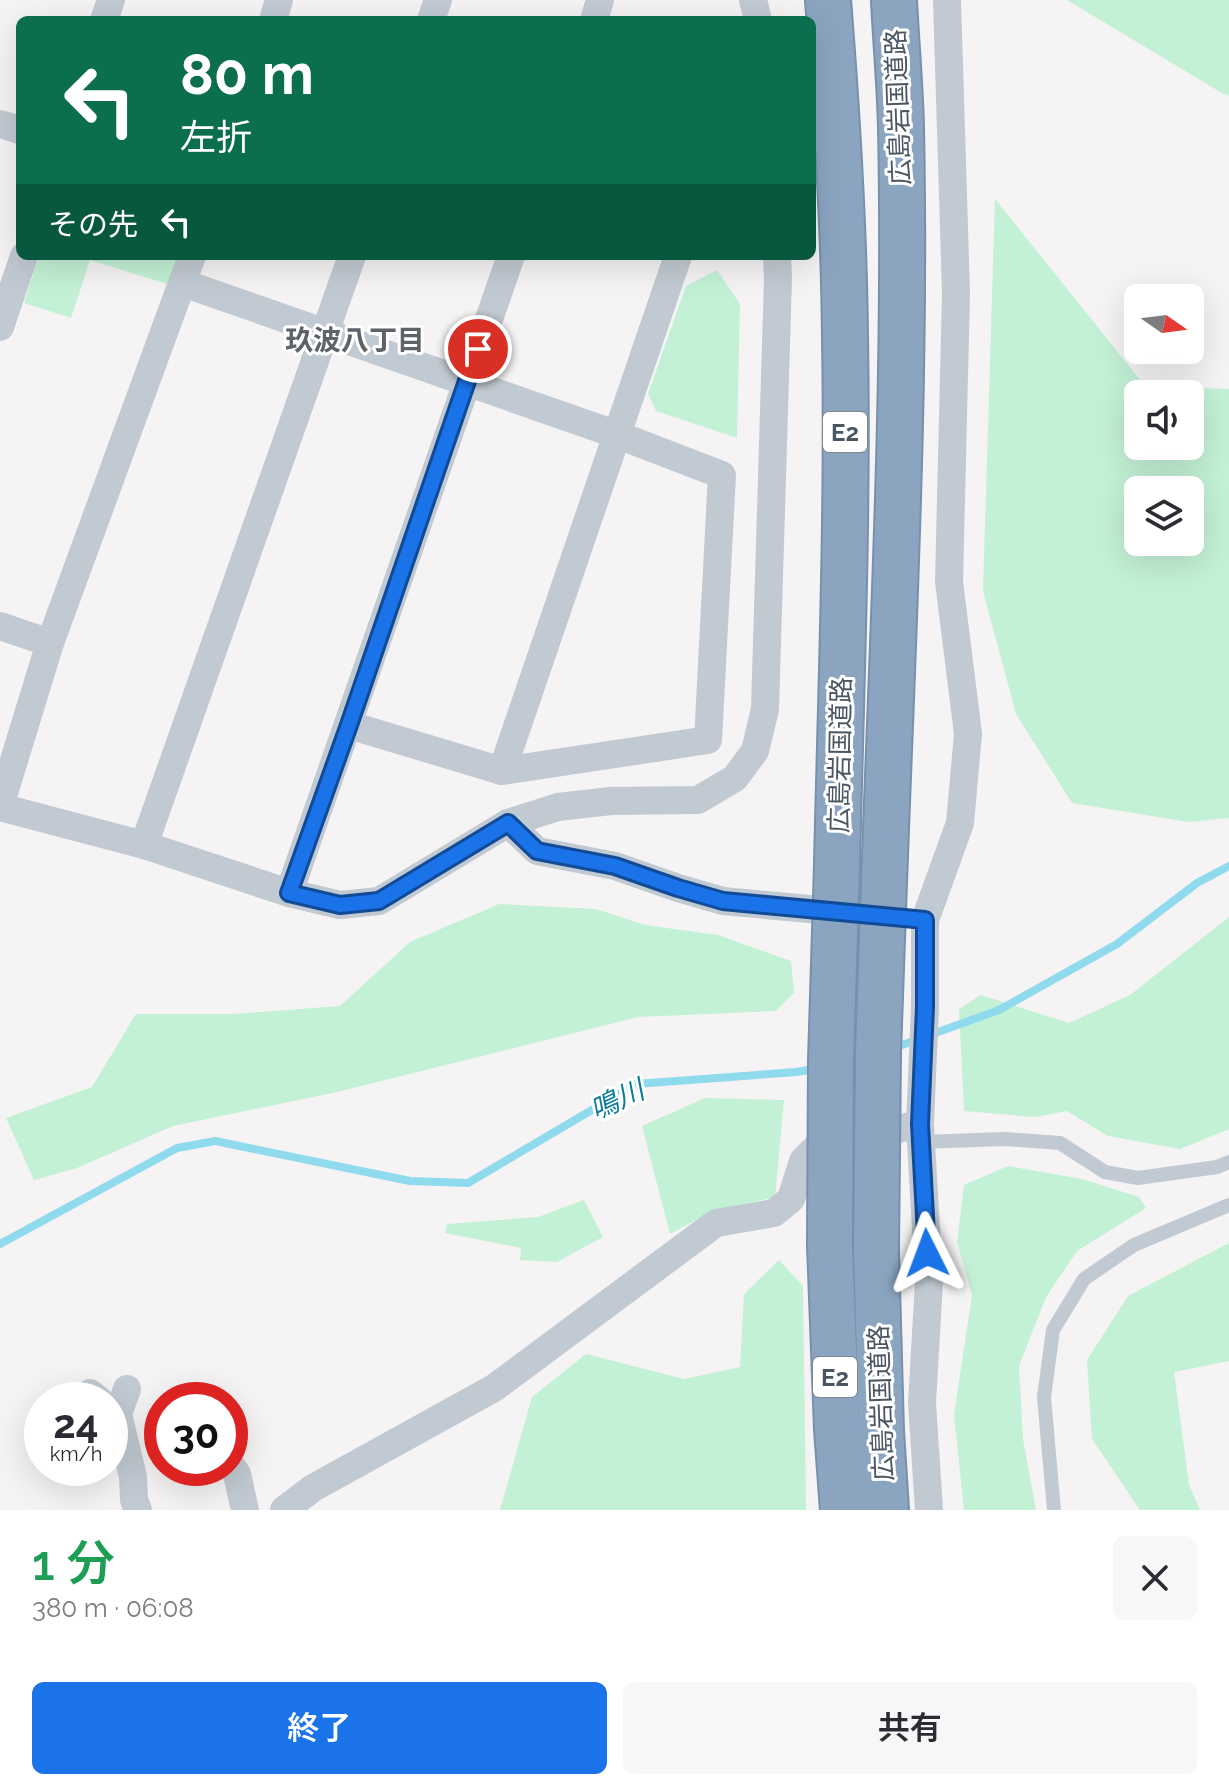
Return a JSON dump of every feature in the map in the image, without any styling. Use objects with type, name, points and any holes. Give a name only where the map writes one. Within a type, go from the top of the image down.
[{"type":"highway","name":"広島岩国道路","points":[[828,0],[845,337],[845,546],[831,1061],[830,1245],[843,1510]]},
{"type":"highway","name":"広島岩国道路","points":[[886,1510],[876,1250],[878,1052],[896,584],[901,348],[901,125],[894,0]]},
{"type":"street","points":[[929,1510],[922,1403],[929,1281],[921,1133],[925,920],[960,823],[968,734],[949,582],[956,293],[947,0]]},
{"type":"street","points":[[0,327],[23,260]]},
{"type":"street","points":[[191,260],[50,643],[0,806],[144,845],[289,893],[340,905],[379,901],[508,823],[558,807],[611,801],[698,800],[735,778],[755,751],[765,709],[777,260]]},
{"type":"street","points":[[144,845],[351,260]]},
{"type":"street","points":[[289,893],[510,260]]},
{"type":"street","points":[[502,771],[677,260]]},
{"type":"street","points":[[183,283],[618,435],[722,475],[708,740],[502,771],[349,725]]},
{"type":"street","points":[[0,626],[50,643]]},
{"type":"street","points":[[508,823],[537,851],[615,866],[723,901],[925,920]]},
{"type":"street","points":[[284,1510],[313,1488],[494,1388],[716,1223],[774,1213],[791,1199],[803,1161],[817,1147],[921,1133]]},
{"type":"street","points":[[128,1461],[138,1510]]},
{"type":"street","points":[[240,1486],[245,1510]]},
{"type":"lane","points":[[921,1133],[1060,1143],[1105,1172],[1138,1178],[1217,1167],[1229,1162]]},
{"type":"lane","points":[[1054,1510],[1044,1397],[1053,1330],[1084,1279],[1134,1245],[1229,1205]]},
{"type":"green space","points":[[1067,0],[1229,0],[1229,96],[1222,93]]},
{"type":"green space","points":[[995,199],[1124,360],[1124,364],[1140,380],[1124,380],[1124,460],[1204,460],[1204,388],[1229,389],[1229,818],[1188,822],[1072,803],[1016,714],[983,591]]},
{"type":"green space","points":[[38,260],[90,260],[71,318],[24,303]]},
{"type":"green space","points":[[90,260],[181,260],[173,286]]},
{"type":"green space","points":[[717,270],[740,304],[737,438],[656,411],[648,394],[686,286]]},
{"type":"green space","points":[[499,904],[596,909],[645,925],[718,935],[791,961],[794,993],[776,1011],[638,1017],[337,1092],[173,1126],[77,1168],[34,1180],[6,1118],[92,1087],[136,1014],[234,1014],[340,1006],[410,942]]},
{"type":"green space","points":[[1229,917],[1229,1129],[1180,1149],[1108,1136],[1067,1111],[1035,1117],[964,1111],[959,1009],[981,995],[1069,1023],[1130,995]]},
{"type":"green space","points":[[705,1098],[784,1100],[775,1197],[713,1211],[670,1234],[642,1126]]},
{"type":"green space","points":[[1008,1166],[1082,1179],[1139,1197],[1146,1208],[1077,1251],[1046,1297],[1019,1366],[1023,1439],[1036,1510],[964,1510],[954,1415],[972,1295],[957,1242],[964,1185]]},
{"type":"green space","points":[[584,1200],[603,1237],[557,1262],[520,1260],[521,1248],[445,1233],[447,1224],[538,1217]]},
{"type":"green space","points":[[1229,1243],[1229,1361],[1174,1372],[1189,1485],[1200,1510],[1140,1510],[1092,1439],[1087,1360],[1128,1296]]},
{"type":"green space","points":[[779,1260],[803,1286],[806,1510],[500,1510],[532,1397],[586,1354],[684,1379],[740,1367],[744,1294]]},
{"type":"waterway","name":"鳴川","points":[[891,1049],[999,1010],[1117,944],[1197,883],[1229,866]]},
{"type":"waterway","name":"鳴川","points":[[0,1244],[177,1148],[215,1141],[410,1181],[468,1183],[636,1084],[820,1068]]},
{"type":"district","name":"玖波八丁目","points":[[355,340]]},
{"type":"route","points":[[478,349],[289,893],[340,905],[379,901],[508,823],[537,851],[615,866],[723,901],[925,920],[920,1124],[927,1253]]}]
